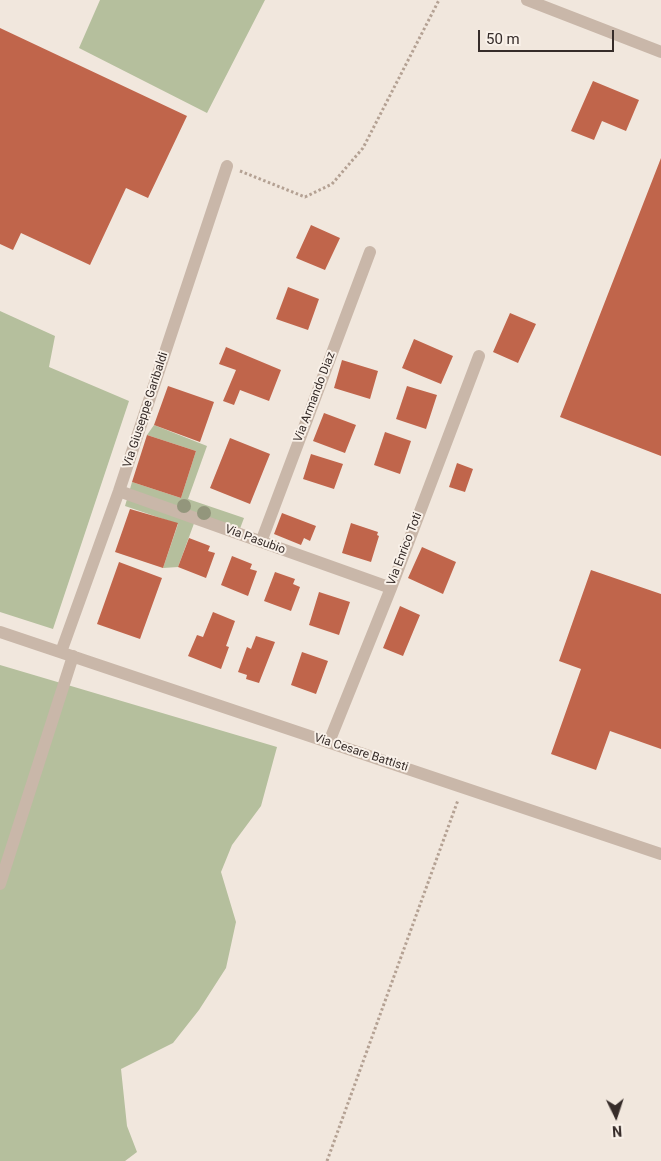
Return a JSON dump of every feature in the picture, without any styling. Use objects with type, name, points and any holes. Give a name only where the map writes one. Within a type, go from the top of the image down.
[{"type":"street","points":[[527,0],[661,52]]},
{"type":"street","name":"Via Giuseppe Garibaldi","points":[[0,884],[67,654],[227,166]]},
{"type":"street","name":"Via Armando Diaz","points":[[261,542],[370,252]]},
{"type":"street","name":"Via Enrico Toti","points":[[329,742],[479,356]]},
{"type":"street","name":"Via Pasubio","points":[[119,491],[390,588]]},
{"type":"street","name":"Via Cesare Battisti","points":[[0,632],[661,854]]},
{"type":"path","points":[[227,166],[305,197],[332,184],[362,148],[440,0]]},
{"type":"path","points":[[327,1161],[463,787]]},
{"type":"green space","points":[[100,0],[265,0],[207,113],[79,48]]},
{"type":"green space","points":[[0,311],[55,336],[49,367],[129,401],[53,629],[0,612]]},
{"type":"green space","points":[[154,425],[207,446],[188,499],[244,518],[238,534],[196,518],[178,567],[163,568],[178,524],[125,506],[132,482],[181,498],[196,451],[147,435]]},
{"type":"green space","points":[[0,665],[277,747],[261,806],[232,845],[221,872],[236,922],[226,968],[199,1010],[173,1043],[121,1069],[127,1126],[137,1152],[125,1161],[0,1161]]},
{"type":"building","points":[[0,28],[187,116],[148,198],[126,188],[90,265],[21,233],[13,250],[0,244]]},
{"type":"building","points":[[593,81],[639,100],[626,131],[602,121],[594,140],[571,131]]},
{"type":"building","points":[[661,158],[661,456],[560,417]]},
{"type":"building","points":[[311,225],[340,238],[325,270],[296,258]]},
{"type":"building","points":[[288,287],[319,299],[308,330],[276,319]]},
{"type":"building","points":[[510,313],[536,324],[518,363],[493,352]]},
{"type":"building","points":[[414,339],[453,356],[441,384],[402,368]]},
{"type":"building","points":[[226,347],[281,370],[269,401],[240,390],[234,405],[223,401],[236,370],[219,364]]},
{"type":"building","points":[[342,360],[378,371],[370,399],[334,388]]},
{"type":"building","points":[[168,386],[214,402],[200,442],[154,425]]},
{"type":"building","points":[[407,386],[437,395],[426,429],[396,419]]},
{"type":"building","points":[[324,413],[356,425],[345,453],[313,441]]},
{"type":"building","points":[[385,432],[411,441],[400,474],[374,465]]},
{"type":"building","points":[[147,435],[196,451],[181,498],[132,482]]},
{"type":"building","points":[[230,438],[270,454],[250,504],[210,488]]},
{"type":"building","points":[[311,454],[343,464],[334,489],[303,479]]},
{"type":"building","points":[[457,463],[473,469],[465,492],[449,487]]},
{"type":"building","points":[[130,509],[178,523],[163,568],[115,552]]},
{"type":"building","points":[[282,513],[316,526],[310,541],[304,538],[301,545],[274,534]]},
{"type":"building","points":[[351,523],[378,532],[377,535],[379,536],[371,562],[342,553]]},
{"type":"building","points":[[189,538],[210,546],[208,551],[215,553],[206,578],[178,567]]},
{"type":"building","points":[[422,547],[456,562],[443,594],[408,578]]},
{"type":"building","points":[[232,556],[252,564],[250,569],[257,571],[248,596],[221,585]]},
{"type":"building","points":[[119,562],[162,578],[140,639],[97,624]]},
{"type":"building","points":[[591,570],[661,594],[661,749],[610,731],[596,770],[551,754],[581,669],[559,661]]},
{"type":"building","points":[[275,572],[295,579],[293,584],[300,587],[291,611],[264,601]]},
{"type":"building","points":[[319,592],[350,602],[339,635],[309,625]]},
{"type":"building","points":[[400,606],[420,615],[403,656],[383,648]]},
{"type":"building","points":[[213,612],[235,621],[226,646],[229,647],[221,669],[188,656],[197,635],[203,637]]},
{"type":"building","points":[[256,636],[275,642],[259,683],[246,679],[247,675],[238,672],[247,647],[251,649]]},
{"type":"building","points":[[302,652],[328,661],[316,694],[291,685]]}]
